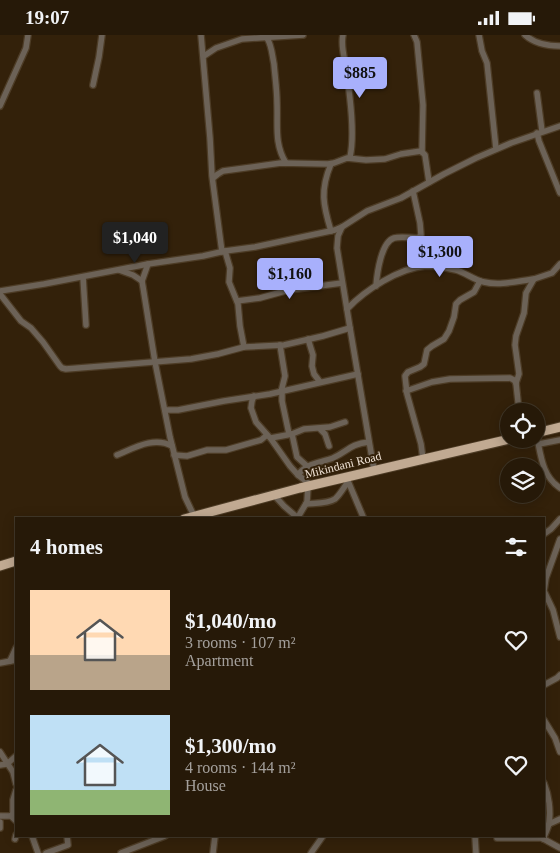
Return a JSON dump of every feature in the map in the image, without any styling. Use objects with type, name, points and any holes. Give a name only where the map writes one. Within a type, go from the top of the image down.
[{"type":"highway","points":[[545,431],[560,427]]},
{"type":"highway","name":"Mikindani Road","points":[[200,516],[310,486],[347,480],[374,470],[500,441]]},
{"type":"highway","points":[[0,566],[15,561]]},
{"type":"street","points":[[0,107],[26,48],[28,35]]},
{"type":"street","points":[[93,85],[102,35]]},
{"type":"street","points":[[201,35],[213,178],[223,251],[230,268],[229,282],[236,301],[244,347]]},
{"type":"street","points":[[204,56],[216,48],[255,36],[267,38],[303,35]]},
{"type":"street","points":[[343,35],[342,42],[348,77],[351,116],[352,148],[350,157]]},
{"type":"street","points":[[414,35],[417,42],[422,99],[422,152],[426,159],[429,182]]},
{"type":"street","points":[[479,35],[482,51],[487,63],[496,149]]},
{"type":"street","points":[[526,35],[536,43],[560,46]]},
{"type":"street","points":[[267,38],[272,52],[275,77],[278,144],[286,163]]},
{"type":"street","points":[[537,93],[539,141],[560,193]]},
{"type":"street","points":[[350,328],[280,345],[244,347],[191,359],[62,368],[31,328],[21,321],[0,292],[148,264],[255,247],[331,231],[342,227],[367,211],[413,191],[447,172],[496,149],[560,126]]},
{"type":"street","points":[[213,178],[223,171],[286,163],[331,164],[350,157],[366,160],[385,159],[406,153],[422,152]]},
{"type":"street","points":[[331,164],[323,192],[325,210],[331,231]]},
{"type":"street","points":[[376,286],[381,257],[388,242],[394,238],[418,237],[421,235],[413,191]]},
{"type":"street","points":[[342,227],[337,242],[342,283],[374,470]]},
{"type":"street","points":[[148,264],[142,281],[155,362],[172,446],[185,497],[200,516]]},
{"type":"street","points":[[346,309],[376,286],[402,272],[413,269],[428,266],[454,270],[480,281],[493,283],[534,279],[552,273],[560,264]]},
{"type":"street","points":[[118,270],[129,273],[142,281]]},
{"type":"street","points":[[83,277],[86,325]]},
{"type":"street","points":[[518,403],[516,383],[519,374],[515,345],[516,336],[524,313],[526,293],[534,279]]},
{"type":"street","points":[[424,459],[406,391],[406,374],[424,364],[429,348],[444,339],[452,324],[456,304],[474,292],[480,281]]},
{"type":"street","points":[[236,301],[260,298],[317,285],[342,283]]},
{"type":"street","points":[[308,339],[313,355],[313,370],[320,382]]},
{"type":"street","points":[[280,345],[285,376],[282,401],[297,457],[308,467]]},
{"type":"street","points":[[165,410],[178,410],[282,392],[358,373]]},
{"type":"street","points":[[406,391],[432,382],[457,378],[510,378],[516,383]]},
{"type":"street","points":[[254,396],[251,406],[255,420],[290,466],[310,486],[306,503],[299,517]]},
{"type":"street","points":[[174,455],[187,455],[210,450],[226,450],[269,436],[290,434],[304,429],[320,429],[345,422]]},
{"type":"street","points":[[320,429],[325,434],[329,446]]},
{"type":"street","points":[[545,443],[560,439]]},
{"type":"street","points":[[117,455],[148,443],[164,442],[172,446]]},
{"type":"street","points":[[298,475],[302,470],[334,457],[355,444],[369,443]]},
{"type":"street","points":[[540,448],[546,473],[554,484],[560,488]]},
{"type":"street","points":[[306,503],[334,500],[347,480]]},
{"type":"street","points":[[347,480],[363,517]]},
{"type":"street","points":[[274,495],[297,517]]},
{"type":"street","points":[[545,533],[560,519]]},
{"type":"street","points":[[545,585],[560,539]]},
{"type":"street","points":[[545,593],[553,610],[560,637]]},
{"type":"street","points":[[0,663],[13,661]]},
{"type":"street","points":[[545,684],[560,675]]},
{"type":"street","points":[[545,722],[555,738],[560,752]]},
{"type":"street","points":[[0,752],[15,780]]},
{"type":"street","points":[[0,765],[7,764],[15,756]]},
{"type":"street","points":[[545,786],[549,803],[548,824],[545,833]]},
{"type":"street","points":[[0,815],[14,818],[13,800],[15,793]]},
{"type":"street","points":[[548,824],[560,819]]},
{"type":"street","points":[[0,822],[0,832]]},
{"type":"street","points":[[32,837],[38,853]]},
{"type":"street","points":[[46,853],[68,845],[67,837]]},
{"type":"street","points":[[121,853],[162,837]]},
{"type":"street","points":[[213,853],[215,837]]},
{"type":"street","points":[[312,853],[322,837]]},
{"type":"street","points":[[475,837],[476,853]]},
{"type":"street","points":[[496,838],[543,839],[560,848]]}]
